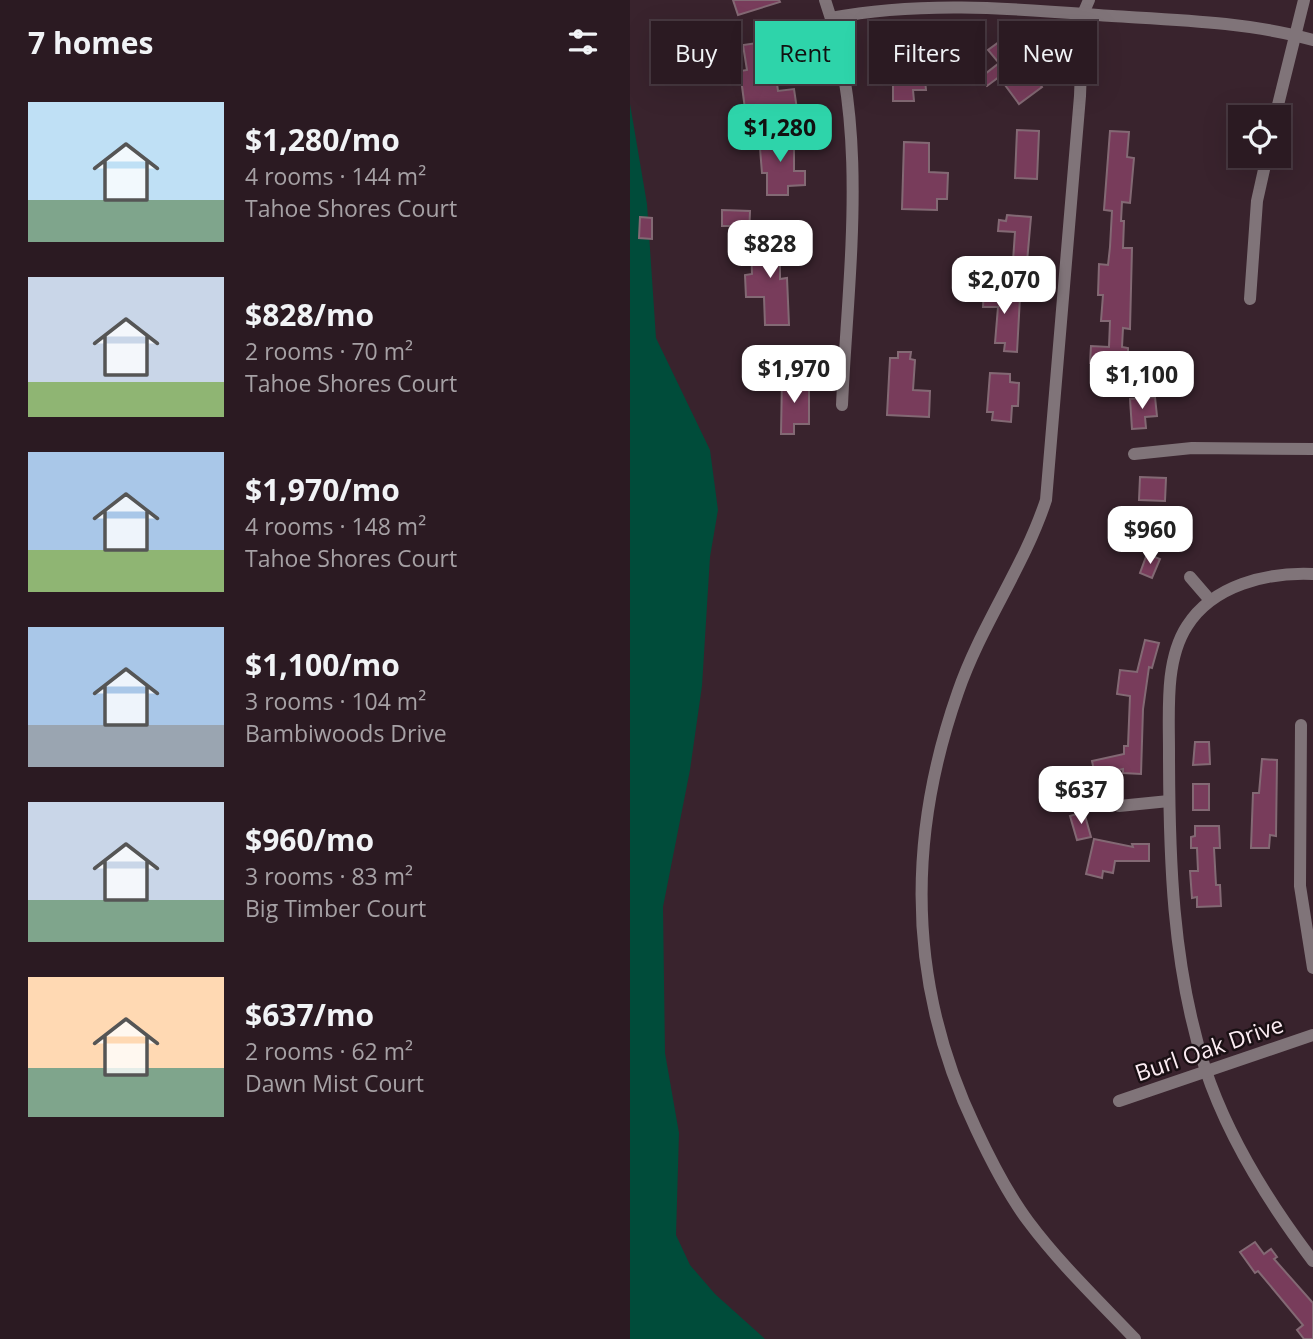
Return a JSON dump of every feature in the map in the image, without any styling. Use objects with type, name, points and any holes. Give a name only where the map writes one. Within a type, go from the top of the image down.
[{"type":"street","points":[[825,0],[845,77],[852,135],[842,405]]},
{"type":"street","points":[[1077,0],[1083,14]]},
{"type":"street","points":[[1089,0],[1083,14],[1080,96],[1046,499],[1023,558],[959,688],[942,737],[925,823],[921,917],[927,971],[940,1037],[966,1109],[986,1150],[1008,1191],[1039,1234],[1135,1339]]},
{"type":"street","points":[[1278,105],[1293,34],[1304,0]]},
{"type":"street","points":[[831,18],[873,8],[917,4],[968,4],[1188,21],[1293,34],[1313,40]]},
{"type":"street","points":[[1250,299],[1257,201],[1264,168]]},
{"type":"street","points":[[1133,454],[1192,448],[1313,449]]},
{"type":"street","points":[[1313,574],[1260,579],[1209,599],[1186,626],[1175,656],[1171,691],[1169,801],[1177,942],[1205,1069],[1259,1183],[1313,1261]]},
{"type":"street","points":[[1190,577],[1209,599]]},
{"type":"street","points":[[1301,725],[1300,877],[1313,968]]},
{"type":"street","points":[[1119,806],[1169,801]]},
{"type":"street","name":"Burl Oak Drive","points":[[1119,1101],[1205,1069],[1313,1035]]},
{"type":"shaded area","points":[[630,104],[647,204],[656,338],[710,450],[718,510],[710,557],[702,686],[690,770],[663,907],[665,1053],[679,1133],[676,1235],[690,1265],[715,1294],[765,1339],[630,1339]]},
{"type":"building","points":[[733,0],[779,0],[780,2],[738,15]]},
{"type":"building","points":[[999,42],[999,63],[988,50]]},
{"type":"building","points":[[755,43],[755,84],[777,84],[778,91],[794,89],[798,116],[736,125],[734,111],[745,109],[741,71],[747,70],[743,45]]},
{"type":"building","points":[[999,63],[999,77],[987,86],[985,74]]},
{"type":"building","points":[[893,84],[925,84],[926,90],[913,90],[914,101],[893,101]]},
{"type":"building","points":[[1004,84],[1040,84],[1042,87],[1019,104]]},
{"type":"building","points":[[1017,130],[1039,131],[1037,179],[1015,178]]},
{"type":"building","points":[[1110,131],[1129,132],[1127,157],[1134,158],[1130,203],[1122,202],[1121,221],[1124,221],[1123,248],[1132,248],[1130,329],[1123,328],[1122,347],[1128,348],[1128,354],[1136,354],[1135,365],[1090,363],[1091,346],[1109,347],[1110,321],[1101,321],[1103,295],[1098,295],[1099,264],[1108,265],[1110,247],[1112,211],[1104,210]]},
{"type":"building","points":[[794,135],[794,171],[805,171],[805,185],[788,186],[788,195],[767,195],[767,173],[762,173],[759,136]]},
{"type":"building","points":[[904,142],[929,143],[929,172],[948,173],[947,199],[937,199],[937,210],[902,209]]},
{"type":"building","points":[[722,210],[750,211],[749,238],[729,238],[730,226],[722,226]]},
{"type":"building","points":[[1007,215],[1031,217],[1026,273],[994,270],[995,259],[1013,261],[1015,232],[998,231],[999,220],[1006,221]]},
{"type":"building","points":[[640,217],[652,218],[652,239],[639,238]]},
{"type":"building","points":[[780,241],[780,246],[798,246],[798,258],[780,258],[780,279],[787,278],[789,325],[765,325],[764,297],[746,297],[745,275],[752,274],[751,242]]},
{"type":"building","points":[[984,286],[1005,287],[1005,296],[1020,297],[1017,352],[1004,351],[1005,343],[995,343],[998,307],[983,307]]},
{"type":"building","points":[[898,352],[911,352],[910,359],[915,360],[913,390],[930,391],[929,417],[887,415],[890,358],[898,358]]},
{"type":"building","points":[[990,373],[1010,374],[1010,382],[1019,383],[1018,406],[1012,406],[1011,422],[992,420],[993,412],[987,412]]},
{"type":"building","points":[[782,379],[802,379],[802,386],[809,386],[809,424],[794,424],[794,434],[781,434]]},
{"type":"building","points":[[1155,397],[1157,416],[1145,417],[1146,428],[1132,429],[1130,399]]},
{"type":"building","points":[[1140,477],[1166,478],[1165,501],[1139,500]]},
{"type":"building","points":[[1147,554],[1160,559],[1152,578],[1140,573]]},
{"type":"building","points":[[1145,640],[1159,643],[1152,668],[1149,667],[1143,709],[1141,774],[1123,773],[1123,769],[1095,775],[1092,761],[1124,754],[1124,746],[1128,746],[1130,696],[1117,694],[1120,670],[1137,672]]},
{"type":"building","points":[[1195,742],[1209,742],[1210,764],[1193,765]]},
{"type":"building","points":[[1262,759],[1277,760],[1276,836],[1270,835],[1269,848],[1251,848],[1253,793],[1259,793]]},
{"type":"building","points":[[1080,775],[1094,785],[1078,806],[1065,796]]},
{"type":"building","points":[[1193,784],[1209,784],[1209,810],[1193,810]]},
{"type":"building","points":[[1084,812],[1091,837],[1077,840],[1070,816]]},
{"type":"building","points":[[1195,826],[1219,826],[1220,848],[1214,848],[1216,885],[1220,885],[1221,906],[1197,907],[1197,897],[1192,898],[1190,871],[1198,871],[1197,848],[1191,848]]},
{"type":"building","points":[[1094,839],[1133,847],[1132,844],[1149,844],[1149,861],[1115,861],[1113,873],[1103,871],[1102,878],[1086,874]]},
{"type":"building","points":[[1255,1242],[1264,1254],[1271,1249],[1277,1257],[1274,1259],[1313,1303],[1313,1339],[1304,1339],[1297,1330],[1303,1325],[1258,1271],[1255,1273],[1240,1252]]}]
